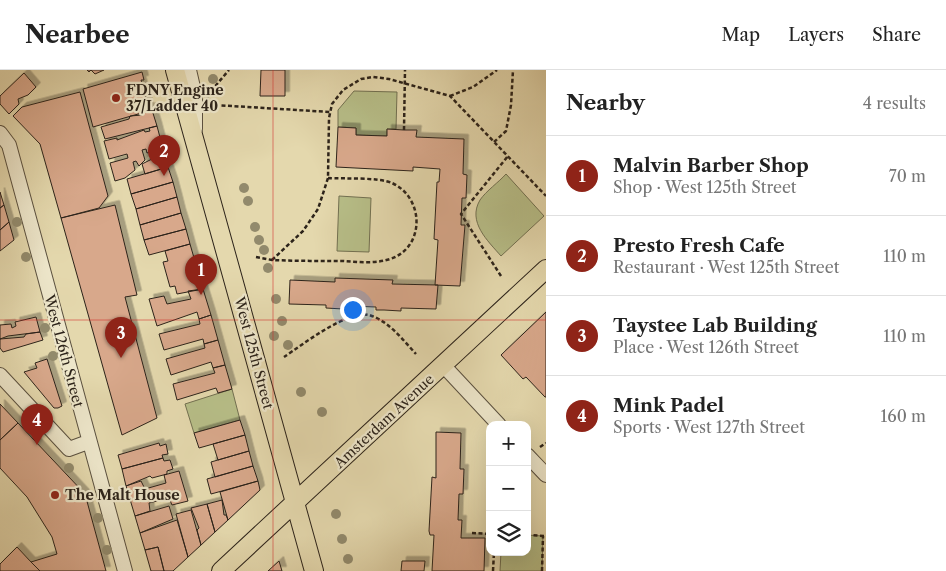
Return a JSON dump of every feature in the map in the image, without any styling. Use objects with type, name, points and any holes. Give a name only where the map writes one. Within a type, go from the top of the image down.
[{"type":"main road","name":"West 125th Street","points":[[175,70],[195,134],[314,571]]},
{"type":"main road","name":"Amsterdam Avenue","points":[[221,571],[546,269]]},
{"type":"street","name":"West 125th Street","points":[[189,70],[196,96],[195,134]]},
{"type":"street","name":"West 126th Street","points":[[0,133],[9,145],[88,442],[125,571]]},
{"type":"street","points":[[443,365],[495,421]]},
{"type":"street","points":[[0,375],[69,449],[88,442]]},
{"type":"street","points":[[531,459],[546,475]]},
{"type":"path","points":[[211,91],[229,70]]},
{"type":"path","points":[[404,130],[406,70]]},
{"type":"path","points":[[450,96],[474,88],[498,70]]},
{"type":"path","points":[[494,142],[506,131],[512,105],[513,70]]},
{"type":"path","points":[[272,260],[311,220],[323,200],[328,178],[330,112],[336,98],[352,83],[360,79],[373,77],[405,82],[450,96],[546,196]]},
{"type":"path","points":[[215,105],[330,112]]},
{"type":"path","points":[[501,276],[461,214],[508,156]]},
{"type":"path","points":[[256,256],[272,260],[384,261],[398,256],[410,245],[416,229],[416,206],[401,188],[387,181],[328,178]]},
{"type":"path","points":[[284,357],[341,321],[362,314],[376,318],[394,330],[416,354]]},
{"type":"path","points":[[540,447],[546,442]]},
{"type":"path","points":[[472,533],[486,534]]},
{"type":"path","points":[[531,535],[544,536],[542,571]]},
{"type":"path","points":[[493,571],[494,556]]},
{"type":"green space","points":[[354,91],[397,92],[396,129],[387,129],[387,136],[356,135],[356,128],[338,127],[338,110]]},
{"type":"green space","points":[[506,174],[544,216],[501,256],[481,231],[476,216],[480,200]]},
{"type":"green space","points":[[339,196],[371,198],[369,252],[337,251]]},
{"type":"green space","points":[[232,389],[240,420],[194,433],[185,404]]},
{"type":"green space","points":[[531,535],[543,536],[542,571],[500,571],[501,556],[531,556]]},
{"type":"building","points":[[91,70],[104,70],[95,74]]},
{"type":"building","points":[[261,70],[285,70],[285,96],[260,96]]},
{"type":"building","name":"FDNY Engine 37/Ladder 40","points":[[142,72],[144,80],[141,80],[149,108],[151,107],[152,110],[93,127],[83,89]]},
{"type":"building","points":[[24,73],[36,87],[28,95],[18,99],[19,104],[9,114],[0,104],[0,96]]},
{"type":"building","points":[[80,92],[108,196],[99,208],[61,218],[40,144],[13,116],[22,107]]},
{"type":"building","points":[[152,110],[157,126],[105,139],[101,127],[129,119],[130,116],[142,115],[143,112]]},
{"type":"building","points":[[157,126],[162,145],[156,150],[147,153],[146,149],[142,150],[145,160],[139,166],[136,161],[133,162],[135,170],[125,178],[115,181],[110,163],[128,158],[127,154],[109,159],[104,141],[117,138],[117,140],[144,130],[145,132],[150,131],[149,128]]},
{"type":"building","points":[[338,127],[356,128],[356,135],[387,136],[387,129],[417,130],[416,137],[464,139],[463,174],[467,175],[466,198],[462,198],[461,225],[465,225],[460,286],[435,285],[438,240],[434,239],[437,182],[439,182],[440,169],[413,167],[413,171],[336,167]]},
{"type":"building","points":[[162,145],[168,167],[145,174],[142,164],[152,159],[152,155]]},
{"type":"building","points":[[168,167],[173,182],[131,194],[127,179]]},
{"type":"building","points":[[173,182],[177,197],[136,209],[131,194]]},
{"type":"building","points":[[0,192],[4,205],[0,208]]},
{"type":"building","points":[[177,197],[181,213],[140,225],[136,209]]},
{"type":"building","points":[[4,205],[9,222],[0,230],[0,208]]},
{"type":"building","points":[[115,205],[137,295],[125,297],[157,418],[122,435],[61,218]]},
{"type":"building","points":[[181,213],[186,229],[144,240],[140,225]]},
{"type":"building","points":[[9,222],[14,240],[0,251],[0,230]]},
{"type":"building","points":[[186,229],[190,244],[149,255],[144,240]]},
{"type":"building","points":[[190,244],[203,289],[177,294],[175,286],[170,287],[163,262],[168,261],[165,251]]},
{"type":"building","points":[[335,278],[393,280],[392,284],[438,285],[436,309],[401,308],[401,311],[376,310],[376,307],[350,306],[350,309],[343,309],[326,308],[326,305],[289,304],[290,280],[335,282]]},
{"type":"building","points":[[203,289],[211,315],[199,319],[197,312],[157,326],[149,299],[164,296],[167,304],[191,299],[188,291]]},
{"type":"building","points":[[546,312],[545,397],[526,377],[523,379],[501,355]]},
{"type":"building","points":[[211,315],[218,340],[204,344],[203,339],[164,350],[159,334],[200,324],[199,319]]},
{"type":"building","points":[[36,317],[40,332],[8,336],[0,339],[0,325],[11,324],[12,328],[16,326],[15,322]]},
{"type":"building","points":[[40,332],[43,340],[3,352],[0,348],[0,339],[24,337],[26,334]]},
{"type":"building","points":[[218,340],[225,365],[213,368],[211,362],[171,375],[166,359],[205,348],[204,344]]},
{"type":"building","points":[[47,359],[62,406],[58,408],[54,408],[24,372],[37,368],[35,363]]},
{"type":"building","points":[[225,365],[232,389],[218,393],[216,388],[177,400],[173,384],[215,373],[213,368]]},
{"type":"building","points":[[0,404],[18,423],[0,440]]},
{"type":"building","points":[[240,420],[245,435],[199,448],[194,433]]},
{"type":"building","name":"The Malt House","points":[[18,423],[85,494],[106,571],[40,571],[31,562],[57,554],[52,537],[27,497],[0,468],[0,440]]},
{"type":"building","points":[[436,432],[461,433],[460,469],[464,469],[463,494],[459,494],[458,520],[462,520],[461,538],[485,538],[484,571],[432,571],[434,535],[430,535],[429,531],[432,477],[436,478]]},
{"type":"building","points":[[245,435],[249,451],[218,460],[213,444]]},
{"type":"building","points":[[159,443],[160,446],[166,444],[168,454],[162,455],[163,458],[122,469],[118,455]]},
{"type":"building","points":[[249,451],[253,466],[215,477],[211,462]]},
{"type":"building","points":[[163,458],[164,461],[170,460],[173,469],[167,471],[167,474],[152,478],[150,476],[126,486],[122,469]]},
{"type":"building","points":[[253,466],[258,481],[211,494],[207,479]]},
{"type":"building","points":[[179,471],[188,501],[172,505],[169,498],[149,503],[150,511],[135,516],[126,486],[141,481],[145,489],[166,483],[164,475]]},
{"type":"building","points":[[258,481],[260,490],[228,520],[220,492]]},
{"type":"building","points":[[222,500],[224,515],[226,515],[228,520],[215,532],[207,504]]},
{"type":"building","points":[[207,504],[215,532],[201,545],[197,530],[199,528],[191,508]]},
{"type":"building","points":[[169,506],[173,519],[140,533],[135,516]]},
{"type":"building","points":[[191,510],[201,545],[188,557],[176,514]]},
{"type":"building","points":[[177,520],[188,557],[173,571],[164,571],[158,547],[145,550],[140,533]]},
{"type":"building","points":[[17,547],[40,571],[0,571],[0,564]]},
{"type":"building","points":[[158,547],[164,571],[151,571],[145,550]]},
{"type":"building","points":[[279,561],[282,571],[268,571]]},
{"type":"building","points":[[402,561],[425,561],[424,571],[401,571]]},
{"type":"place","name":"FDNY Engine 37/Ladder 40","points":[[116,98]]},
{"type":"place","name":"Presto Fresh Cafe","points":[[164,176]]},
{"type":"place","name":"Malvin Barber Shop","points":[[201,295]]},
{"type":"place","name":"Taystee Lab Building","points":[[121,358]]},
{"type":"place","name":"Mink Padel","points":[[37,445]]},
{"type":"place","name":"The Malt House","points":[[55,495]]}]
